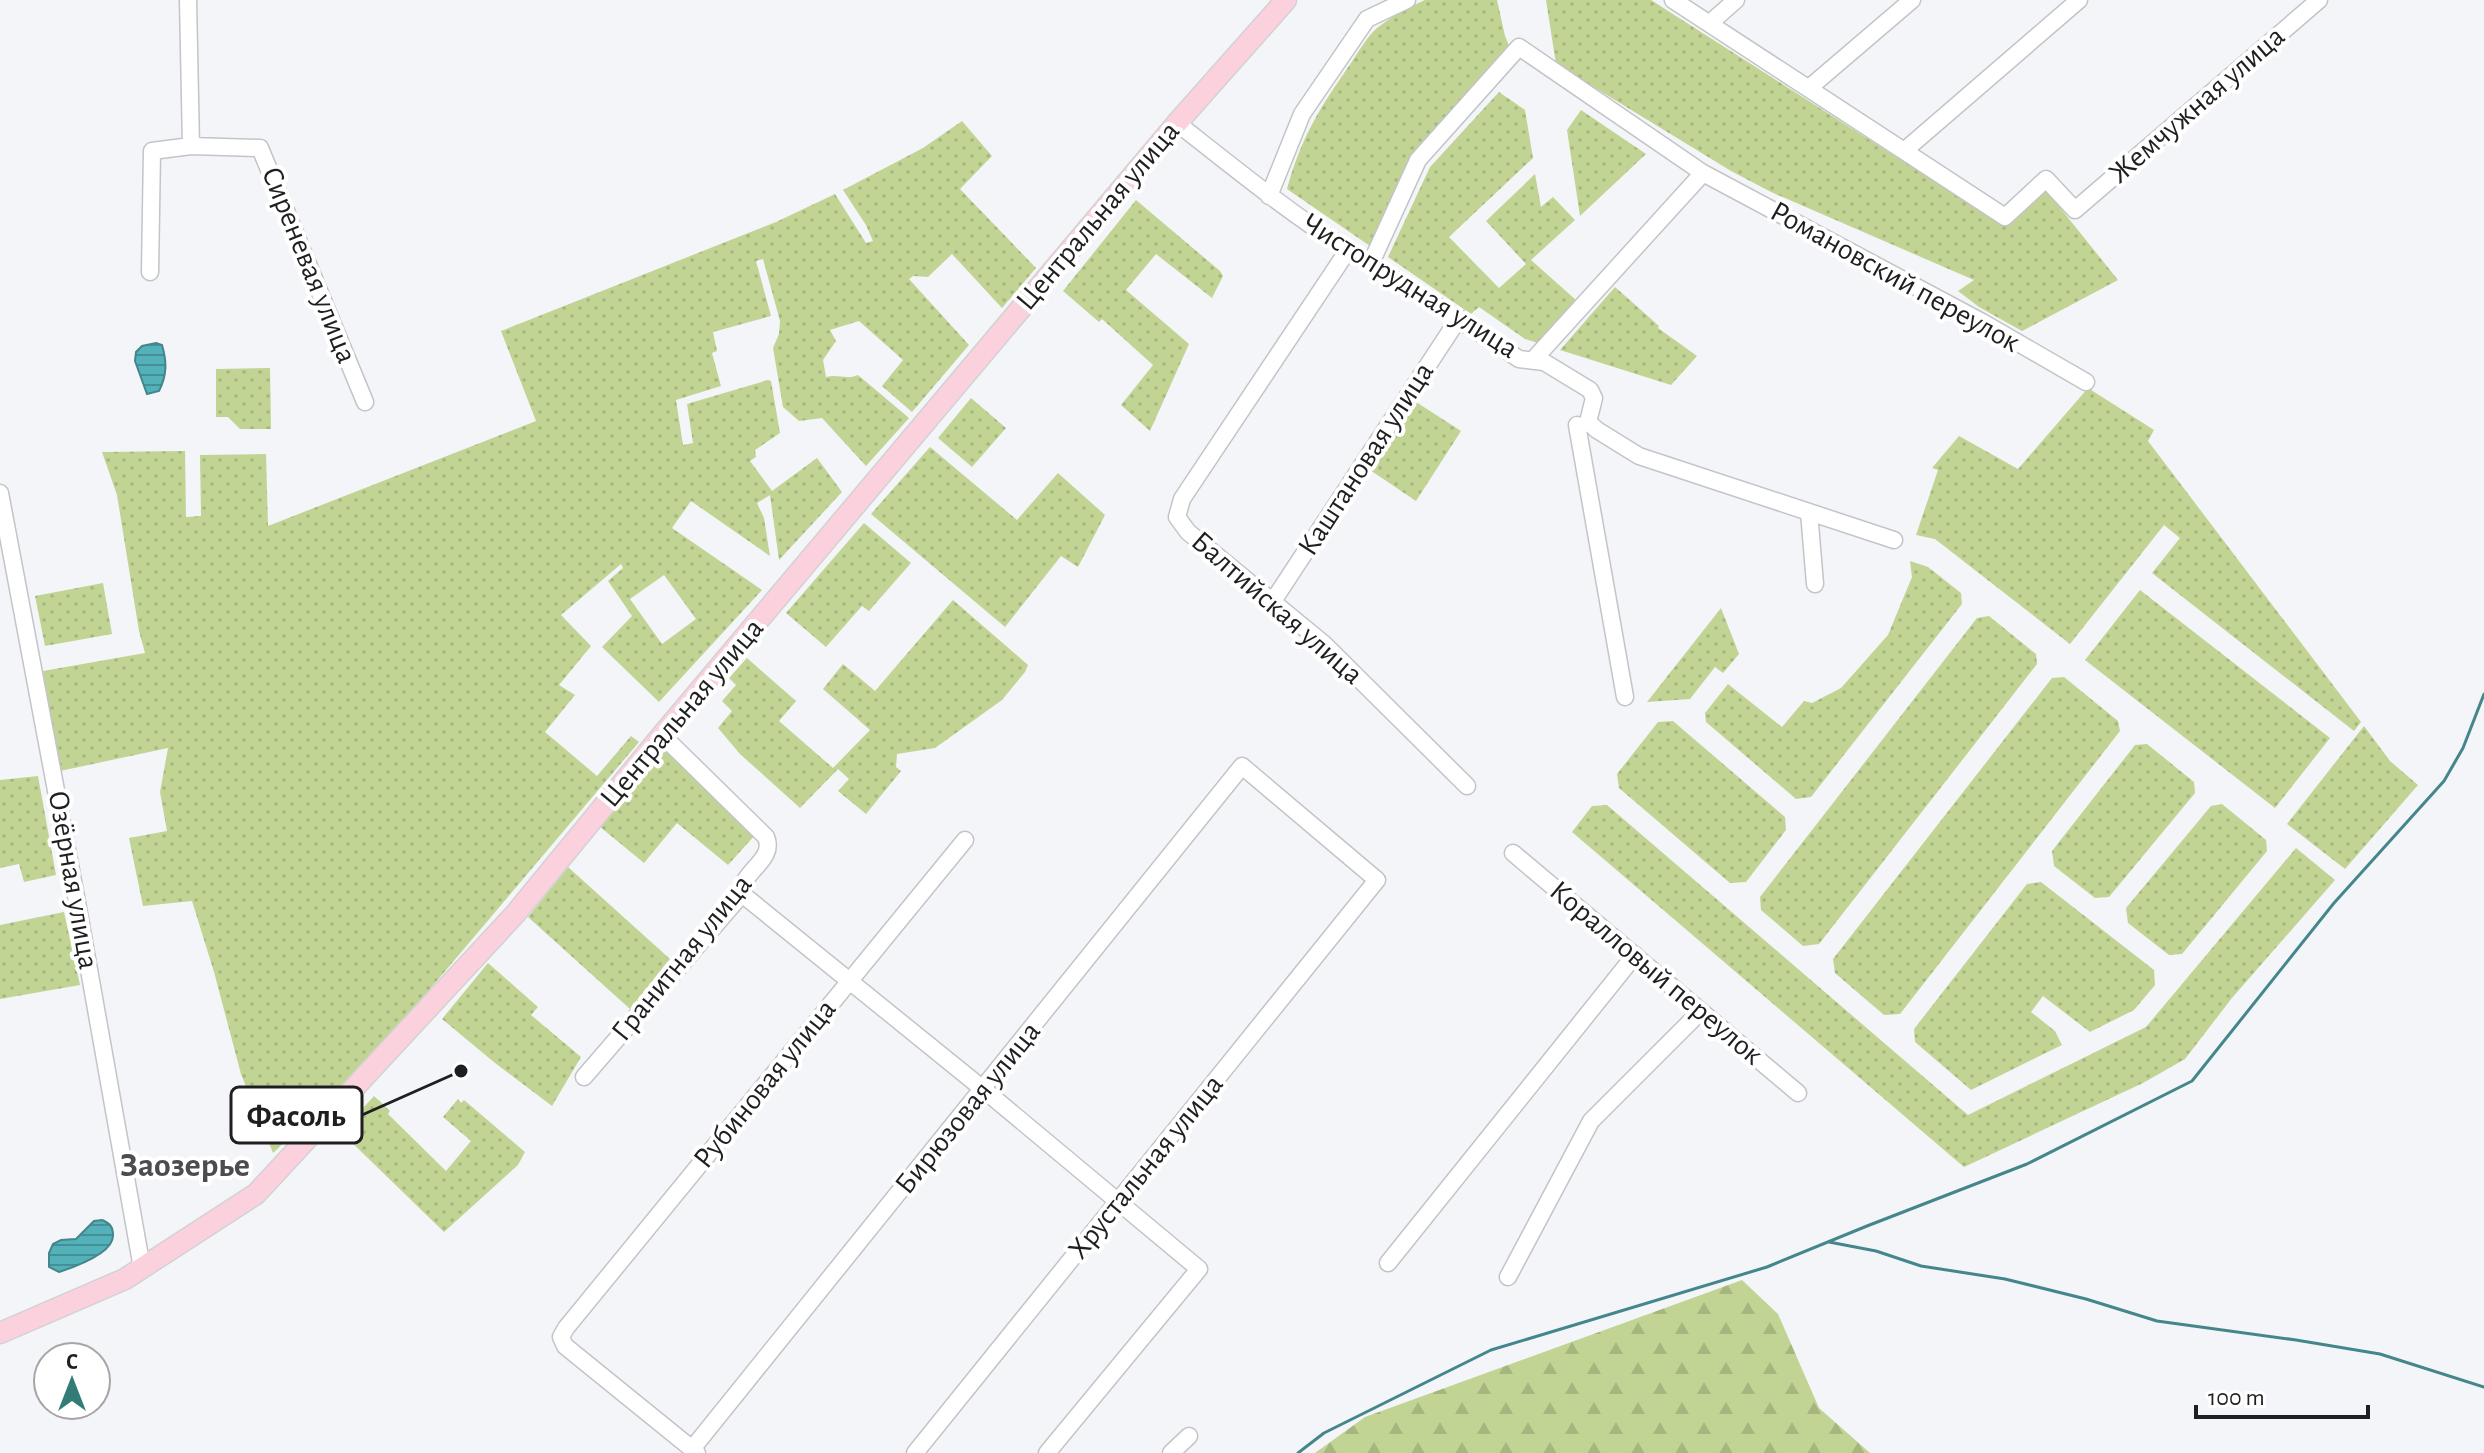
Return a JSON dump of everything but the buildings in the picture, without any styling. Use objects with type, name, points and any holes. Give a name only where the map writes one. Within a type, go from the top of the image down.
[{"type":"main road","name":"Центральная улица","points":[[0,1333],[125,1279],[256,1194],[516,913],[1177,123],[1286,0]]},
{"type":"street","points":[[150,272],[152,151],[191,146],[188,0]]},
{"type":"street","points":[[1269,196],[1302,114],[1367,19],[1407,0]]},
{"type":"street","points":[[1673,0],[1904,151],[2079,0]]},
{"type":"street","points":[[1710,23],[1736,0]]},
{"type":"street","points":[[1809,88],[1912,0]]},
{"type":"street","name":"Жемчужная улица","points":[[1904,151],[2005,217],[2046,179],[2075,210],[2319,0]]},
{"type":"street","name":"Романовский переулок","points":[[1371,263],[1418,160],[1519,47],[1703,173],[1982,322],[2086,382]]},
{"type":"street","name":"Чистопрудная улица","points":[[1177,123],[1269,196],[1348,250],[1519,359],[1544,362],[1590,390],[1594,398],[1588,422],[1639,456],[1894,540]]},
{"type":"street","name":"Сиреневая улица","points":[[191,146],[260,148],[365,402]]},
{"type":"street","points":[[1534,359],[1703,173]]},
{"type":"street","name":"Балтийская улица","points":[[1348,250],[1182,499],[1177,517],[1188,532],[1324,644],[1467,786]]},
{"type":"street","name":"Каштановая улица","points":[[1273,601],[1459,318]]},
{"type":"street","points":[[1577,425],[1625,697]]},
{"type":"street","name":"Озёрная улица","points":[[0,493],[142,1268]]},
{"type":"street","points":[[1809,512],[1815,584]]},
{"type":"street","name":"Гранитная улица","points":[[584,1077],[742,894],[744,882],[770,845],[766,837],[662,735]]},
{"type":"street","name":"Бирюзовая улица","points":[[695,1451],[1242,766],[1377,880]]},
{"type":"street","name":"Рубиновая улица","points":[[695,1451],[565,1346],[561,1337],[965,840]]},
{"type":"street","name":"Коралловый переулок","points":[[1513,853],[1798,1093]]},
{"type":"street","name":"Хрустальная улица","points":[[915,1453],[1377,880]]},
{"type":"street","points":[[742,894],[1199,1269],[1047,1453]]},
{"type":"street","points":[[1388,1263],[1635,955]]},
{"type":"street","points":[[1508,1277],[1591,1121],[1701,1011]]},
{"type":"street","points":[[1171,1453],[1189,1436]]},
{"type":"green space","points":[[1425,0],[1497,0],[1511,50],[1407,166],[1370,246],[1287,189],[1313,123],[1366,40],[1388,20]]},
{"type":"green space","points":[[1546,0],[1651,0],[2004,226],[2045,189],[2118,280],[2022,331],[1979,307],[1958,291],[1974,280],[1771,192],[1731,171],[1556,64]]},
{"type":"green space","points":[[1499,92],[1525,110],[1533,158],[1449,237],[1499,288],[1526,264],[1486,221],[1535,174],[1541,207],[1553,197],[1575,220],[1531,260],[1576,300],[1538,343],[1525,339],[1479,307],[1471,314],[1388,257],[1430,167]]},
{"type":"green space","points":[[1581,110],[1646,154],[1580,216],[1567,130]]},
{"type":"green space","points":[[962,121],[992,156],[960,189],[1036,268],[1002,308],[952,254],[928,277],[913,276],[909,279],[969,345],[912,412],[882,386],[903,360],[859,321],[830,330],[836,341],[823,360],[826,377],[858,375],[909,418],[866,466],[822,418],[799,421],[783,407],[773,348],[780,321],[763,259],[756,261],[771,316],[713,332],[717,351],[712,353],[721,386],[676,400],[683,445],[693,443],[687,404],[768,380],[771,381],[780,433],[755,450],[756,457],[750,461],[772,491],[817,458],[842,492],[779,560],[770,495],[757,503],[764,518],[770,556],[691,501],[672,528],[762,590],[659,702],[602,647],[632,616],[608,581],[623,568],[621,564],[561,615],[591,646],[559,685],[575,695],[545,732],[597,776],[631,736],[639,742],[408,1015],[341,1089],[273,1153],[241,1074],[192,901],[143,906],[129,838],[167,831],[160,792],[168,748],[60,771],[43,671],[145,653],[117,495],[102,452],[185,451],[186,517],[201,516],[200,455],[266,454],[268,526],[536,421],[501,331],[776,222],[835,194],[866,243],[873,241],[843,190],[923,148]],"holes":[[[664,575],[696,619],[662,644],[630,599]]]},
{"type":"green space","points":[[1136,200],[1223,276],[1212,298],[1156,254],[1126,290],[1189,344],[1150,431],[1121,405],[1153,365],[1102,319],[1099,322],[1063,291]]},
{"type":"green space","points":[[1615,287],[1658,328],[1697,356],[1671,385],[1560,350]]},
{"type":"green space","points":[[270,368],[271,429],[240,429],[228,417],[216,417],[216,369]]},
{"type":"green space","points":[[2088,388],[2154,430],[2148,441],[2361,722],[2354,731],[2152,573],[2180,538],[2164,525],[2070,644],[1935,539],[1916,535],[1938,470],[1932,468],[1959,436],[2018,469]]},
{"type":"green space","points":[[971,398],[1006,428],[972,467],[938,438]]},
{"type":"green space","points":[[1413,400],[1461,431],[1416,501],[1367,468]]},
{"type":"green space","points":[[930,447],[1017,520],[1058,473],[1105,515],[1078,567],[1061,556],[1005,627],[871,514]]},
{"type":"green space","points":[[864,523],[911,563],[869,611],[862,606],[826,647],[786,613]]},
{"type":"green space","points":[[1910,561],[1928,567],[1961,593],[1962,604],[1811,797],[1796,799],[1706,722],[1705,713],[1728,684],[1782,727],[1804,701],[1812,703],[1841,688],[1888,635],[1912,577]]},
{"type":"green space","points":[[103,583],[112,634],[45,646],[35,596]]},
{"type":"green space","points":[[2140,590],[2330,738],[2275,808],[2085,660]]},
{"type":"green space","points":[[953,600],[1028,665],[1002,700],[935,748],[897,754],[896,767],[901,771],[866,814],[838,791],[849,779],[838,769],[800,808],[740,754],[718,728],[732,711],[722,701],[736,685],[729,678],[747,658],[796,701],[779,721],[833,768],[870,730],[823,689],[843,664],[875,691]]},
{"type":"green space","points":[[1721,608],[1739,654],[1723,673],[1715,667],[1690,699],[1647,702]]},
{"type":"green space","points":[[1989,616],[2036,654],[2037,664],[1819,944],[1803,946],[1761,910],[1760,897],[1977,618]]},
{"type":"green space","points":[[2064,677],[2118,721],[2120,731],[1900,1014],[1884,1015],[1835,973],[1833,959],[2052,678]]},
{"type":"green space","points":[[1673,721],[1785,817],[1786,830],[1746,882],[1730,883],[1619,788],[1617,774],[1658,722]]},
{"type":"green space","points":[[2364,726],[2390,761],[2418,785],[2345,869],[2287,824]]},
{"type":"green space","points":[[2147,744],[2194,782],[2195,793],[2109,897],[2095,898],[2054,866],[2052,851],[2135,745]]},
{"type":"green space","points":[[665,750],[756,834],[728,865],[677,823],[644,863],[599,826]]},
{"type":"green space","points":[[38,776],[56,875],[24,882],[19,864],[0,868],[0,780]]},
{"type":"green space","points":[[2222,804],[2266,840],[2267,851],[2182,954],[2169,955],[2128,923],[2126,908],[2211,806]]},
{"type":"green space","points":[[1607,805],[1968,1115],[2146,1027],[2296,848],[2335,880],[2232,998],[2185,1059],[2143,1083],[1964,1167],[1572,832],[1592,806]]},
{"type":"green space","points":[[568,867],[670,959],[630,1009],[528,917]]},
{"type":"green space","points":[[2041,882],[2154,970],[2155,985],[2134,1010],[2090,1032],[2043,996],[2031,1012],[2055,1031],[2062,1045],[1971,1090],[1915,1042],[1914,1029],[2027,884]]},
{"type":"green space","points":[[64,912],[80,985],[0,999],[0,925]]},
{"type":"green space","points":[[488,963],[538,1007],[531,1015],[581,1057],[552,1106],[442,1019]]},
{"type":"green space","points":[[374,1096],[446,1171],[471,1141],[443,1117],[458,1099],[461,1103],[464,1100],[525,1152],[518,1165],[444,1232],[341,1132]]},
{"type":"green space","points":[[1742,1280],[1778,1314],[1819,1408],[1870,1453],[1315,1453],[1365,1417]]},
{"type":"water","points":[[162,345],[165,374],[159,391],[147,394],[135,361],[136,352],[142,346]]},
{"type":"water","points":[[102,1220],[110,1225],[113,1232],[112,1242],[107,1248],[59,1272],[49,1267],[53,1244],[76,1239],[94,1221]]},
{"type":"waterway","points":[[1298,1453],[1324,1433],[1491,1350],[1767,1267],[2027,1164],[2192,1081],[2334,903],[2444,781],[2463,748],[2484,694]]},
{"type":"waterway","points":[[1829,1242],[1876,1251],[1921,1266],[2005,1279],[2157,1321],[2380,1354],[2484,1387]]},
{"type":"place","name":"Фасоль","points":[[461,1071]]},
{"type":"district","name":"Заозерье","points":[[185,1166]]}]
